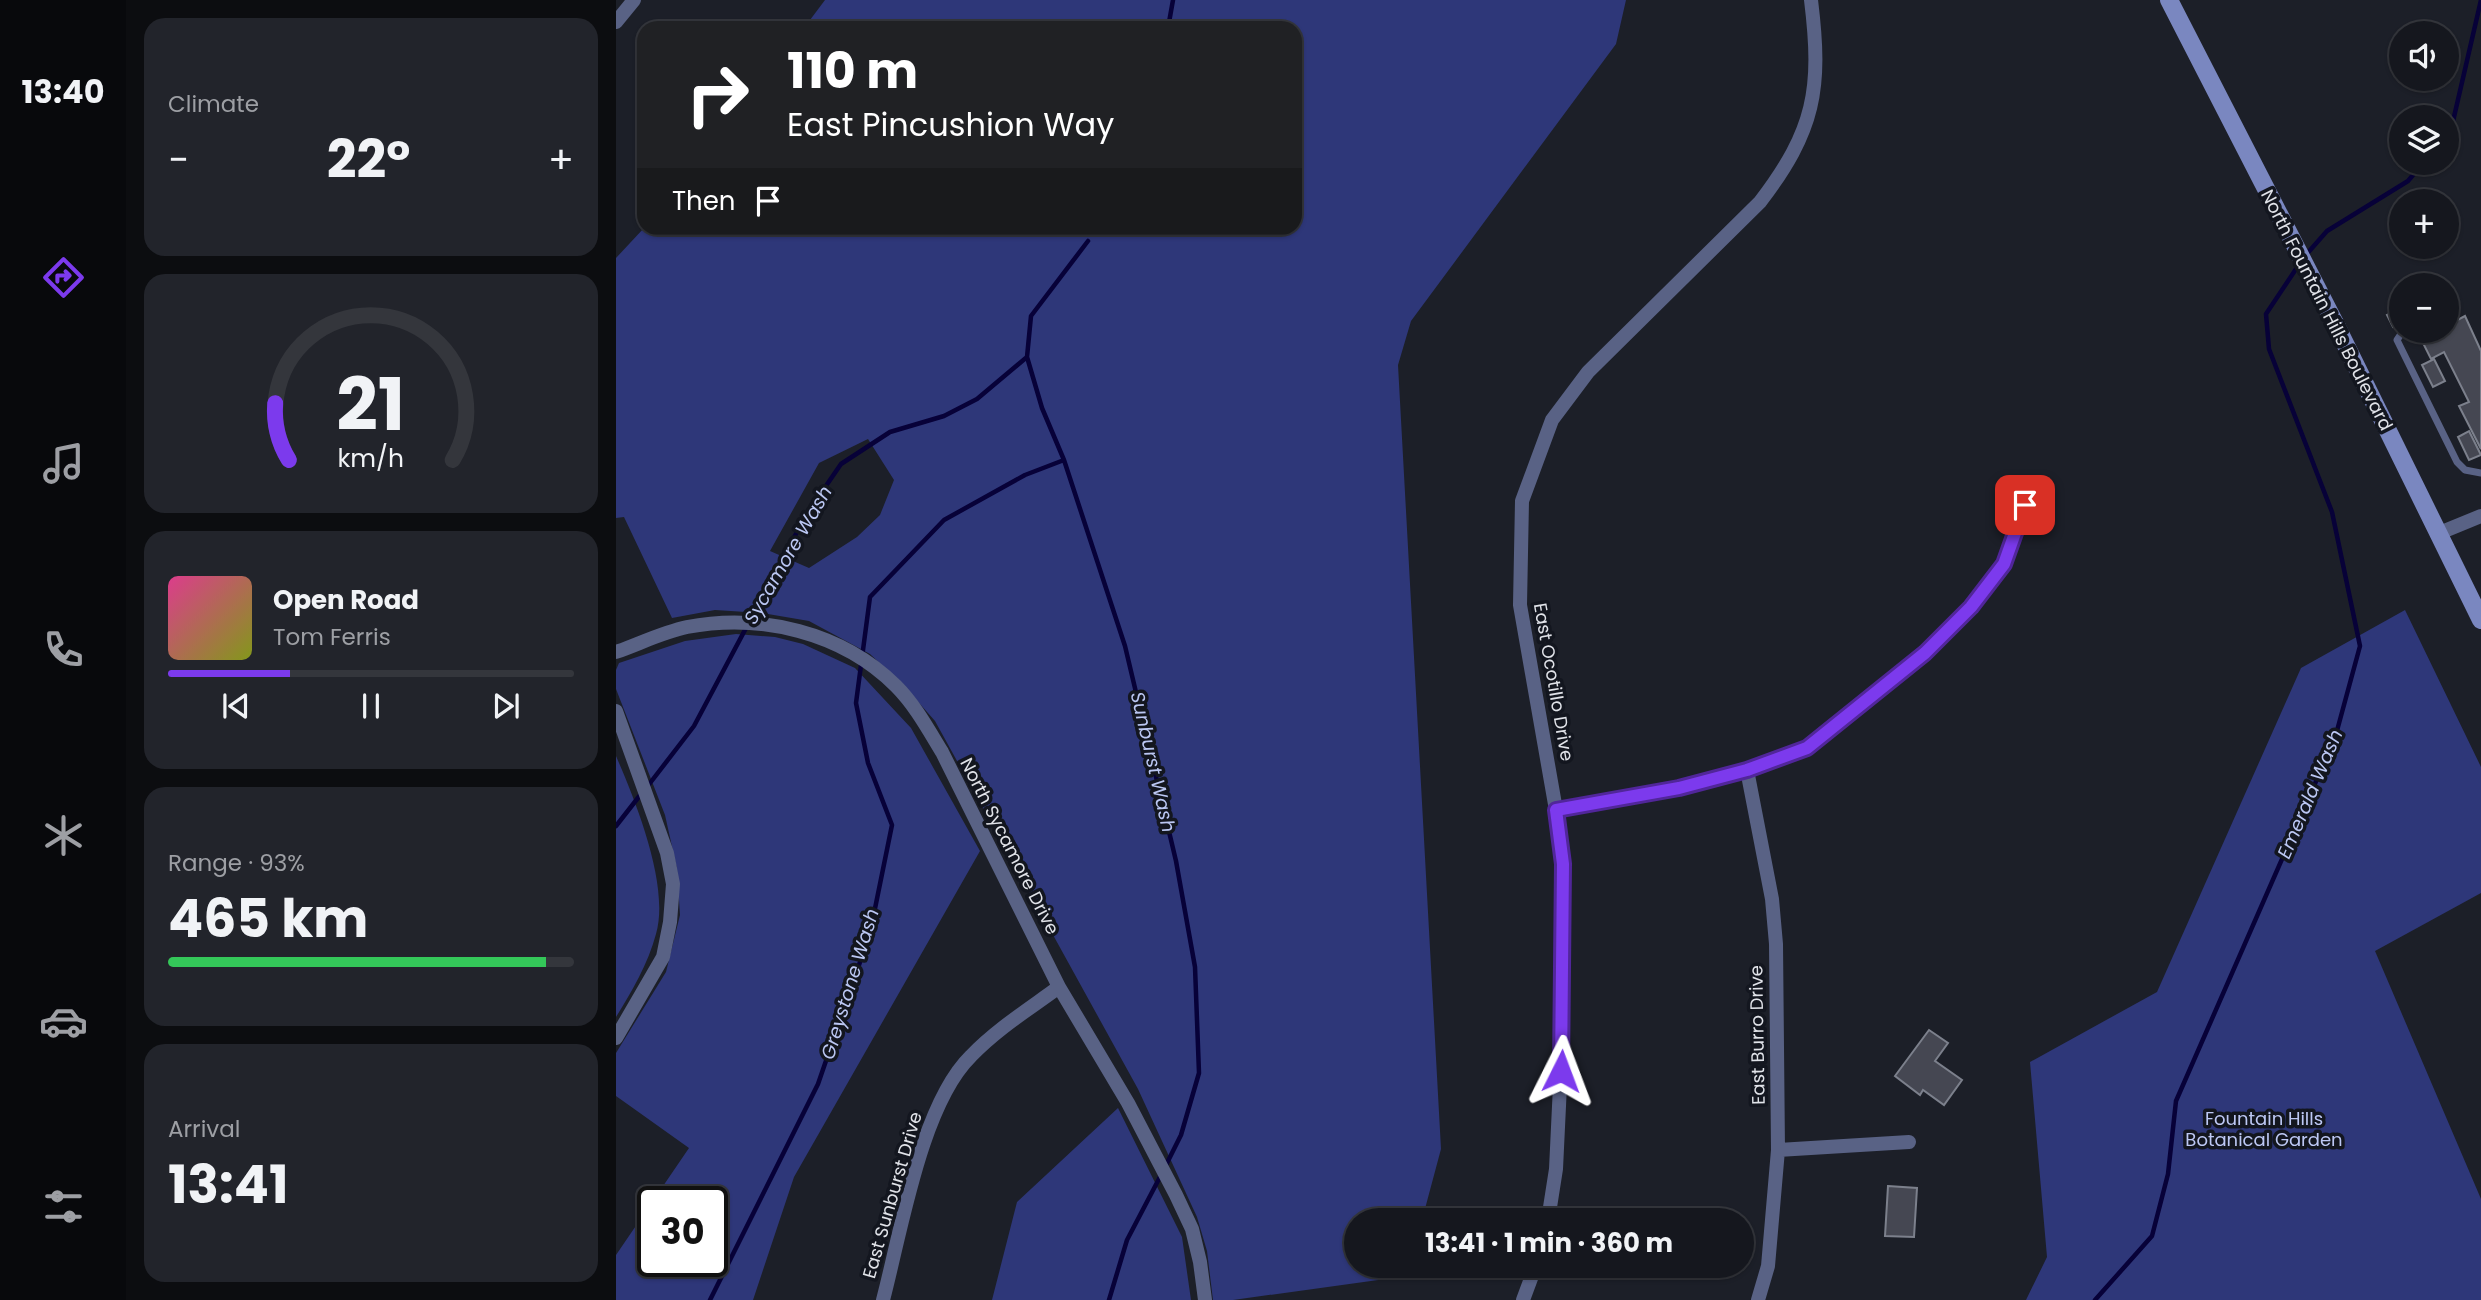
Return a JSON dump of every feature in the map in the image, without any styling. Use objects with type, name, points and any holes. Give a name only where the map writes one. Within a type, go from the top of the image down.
[{"type":"main road","name":"North Fountain Hills Boulevard","points":[[2169,0],[2336,325],[2481,620]]},
{"type":"street","points":[[616,22],[634,0]]},
{"type":"street","name":"East Ocotillo Drive","points":[[1550,1208],[1556,1169],[1563,1022],[1563,864],[1520,606],[1522,501],[1552,420],[1588,372],[1760,202],[1784,170],[1802,134],[1815,93],[1817,51],[1811,0]]},
{"type":"street","points":[[1556,810],[1679,788],[1747,770],[1807,748],[1925,653],[1971,607],[2004,564],[2025,505]]},
{"type":"street","points":[[2437,534],[2481,516]]},
{"type":"street","name":"North Sycamore Drive","points":[[616,652],[685,627],[754,622],[811,634],[842,647],[871,665],[897,687],[942,752],[1059,987],[1128,1103],[1192,1229],[1205,1300]]},
{"type":"street","points":[[616,711],[667,853],[673,884],[670,922],[663,957],[616,1038]]},
{"type":"street","name":"East Burro Drive","points":[[1747,770],[1772,899],[1776,944],[1778,1150],[1768,1266],[1758,1300]]},
{"type":"street","name":"East Sunburst Drive","points":[[883,1300],[926,1136],[946,1089],[969,1057],[1059,987]]},
{"type":"street","points":[[1778,1150],[1909,1142]]},
{"type":"street","points":[[1523,1300],[1531,1278]]},
{"type":"lane","points":[[2398,343],[2457,462],[2465,470],[2481,474]]},
{"type":"green space","points":[[825,0],[1626,0],[1616,44],[1411,321],[1398,365],[1441,1149],[1425,1208],[1344,1208],[1344,1278],[1392,1278],[1233,1300],[1213,1300],[1207,1251],[1197,1217],[1138,1089],[935,721],[905,687],[870,654],[809,621],[762,613],[715,610],[672,618],[624,517],[616,518],[616,258],[637,235],[1302,235],[1302,21],[809,21]],"holes":[[[868,439],[894,480],[880,515],[857,537],[809,568],[770,551],[819,463]]]},
{"type":"green space","name":"Fountain Hills Botanical Garden","points":[[2405,610],[2481,767],[2481,893],[2375,951],[2481,1199],[2481,1300],[2026,1300],[2047,1257],[2030,1062],[2157,992],[2301,668]]},
{"type":"green space","points":[[736,634],[775,637],[803,644],[855,668],[911,728],[980,851],[794,1177],[753,1300],[616,1300],[616,1255],[637,1224],[637,1277],[728,1277],[728,1186],[663,1186],[689,1148],[616,1096],[616,1053],[666,972],[680,915],[677,869],[665,815],[616,689],[616,670],[619,663],[685,641]]},
{"type":"green space","points":[[616,756],[649,844],[655,869],[659,914],[649,956],[616,1017]]},
{"type":"green space","points":[[1118,1108],[1182,1237],[1191,1300],[992,1300],[1017,1202]]},
{"type":"building","points":[[2465,316],[2481,351],[2481,449],[2459,406],[2469,402],[2444,352],[2431,359],[2423,343],[2459,343],[2459,319]]},
{"type":"building","points":[[2434,359],[2445,381],[2433,387],[2422,365]]},
{"type":"building","points":[[2469,431],[2481,455],[2469,460],[2458,437]]},
{"type":"building","points":[[1929,1030],[1948,1043],[1935,1061],[1962,1080],[1944,1105],[1923,1090],[1920,1095],[1895,1076]]},
{"type":"building","points":[[1888,1186],[1917,1188],[1914,1237],[1885,1236]]},
{"type":"waterway","points":[[1169,21],[1173,0]]},
{"type":"waterway","name":"Emerald Wash","points":[[2457,105],[2481,0]]},
{"type":"waterway","name":"Emerald Wash","points":[[2305,256],[2327,231],[2408,181],[2413,175]]},
{"type":"waterway","name":"Sunburst Wash","points":[[1088,241],[1031,316],[1027,357],[1042,408],[1064,460],[1125,646],[1176,861],[1195,967],[1199,1073],[1181,1135],[1165,1167]]},
{"type":"waterway","name":"Emerald Wash","points":[[2095,1300],[2152,1236],[2168,1174],[2176,1101],[2335,738],[2360,646],[2332,512],[2269,349],[2266,314],[2300,263]]},
{"type":"waterway","name":"Sycamore Wash","points":[[647,787],[694,726],[806,515],[841,464],[890,432],[944,416],[977,399],[1027,357]]},
{"type":"waterway","name":"Greystone Wash","points":[[710,1300],[818,1084],[870,933],[892,825],[868,763],[856,703],[870,597],[944,520],[1025,475],[1064,460]]},
{"type":"waterway","name":"Sycamore Wash","points":[[616,826],[641,794]]},
{"type":"waterway","name":"Sunburst Wash","points":[[1109,1300],[1127,1240],[1161,1175]]},
{"type":"route","points":[[1561,1071],[1563,864],[1556,810],[1679,788],[1747,770],[1807,748],[1925,653],[1971,607],[2004,564],[2025,505]]}]
